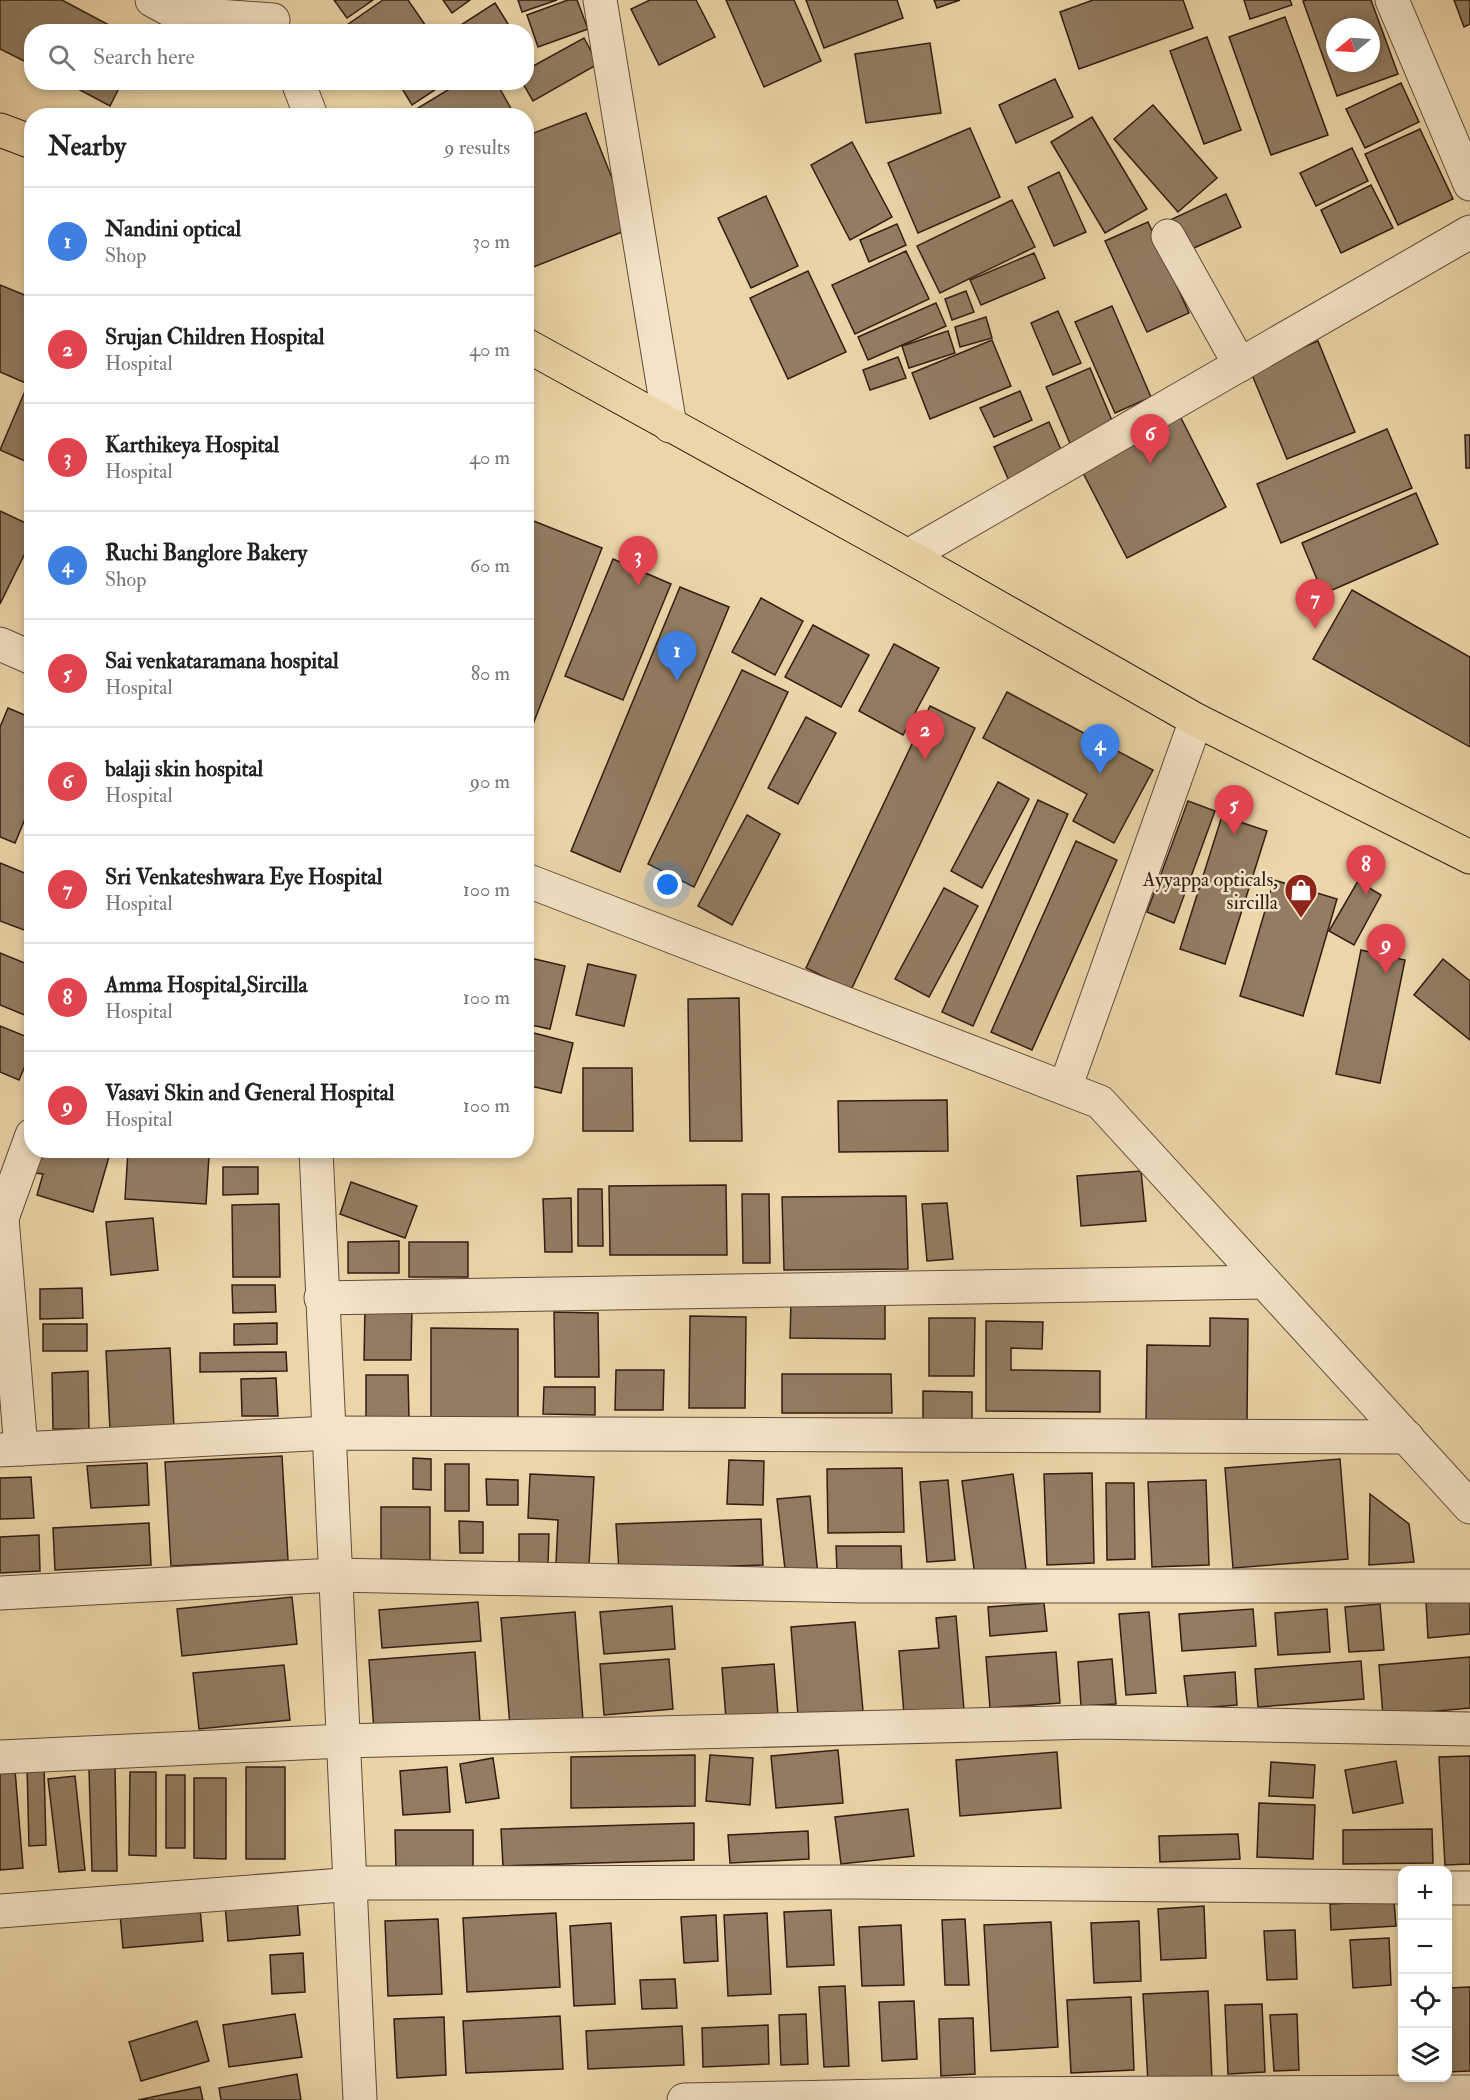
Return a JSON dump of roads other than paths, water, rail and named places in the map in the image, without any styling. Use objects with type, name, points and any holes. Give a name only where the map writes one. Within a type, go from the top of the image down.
[{"type":"main road","points":[[0,130],[24,139]]},
{"type":"main road","points":[[534,350],[908,556],[1196,720],[1470,857]]},
{"type":"street","points":[[152,0],[176,13],[272,17]]},
{"type":"street","points":[[600,0],[670,426]]},
{"type":"street","points":[[1392,0],[1470,184]]},
{"type":"street","points":[[301,90],[308,108]]},
{"type":"street","points":[[908,556],[1470,232]]},
{"type":"street","points":[[1168,236],[1240,365]]},
{"type":"street","points":[[1065,1088],[1196,720]]},
{"type":"street","points":[[534,883],[1100,1102],[1470,1507]]},
{"type":"street","points":[[24,1157],[2,1218],[11,1449],[329,1433],[1407,1437]]},
{"type":"street","points":[[316,1158],[360,2100]]},
{"type":"street","points":[[321,1298],[1264,1282]]},
{"type":"street","points":[[0,1593],[335,1575],[862,1586],[1470,1586]]},
{"type":"street","points":[[0,1757],[343,1741],[1092,1722],[1470,1729]]},
{"type":"street","points":[[0,1911],[368,1883],[854,1882],[1398,1887]]},
{"type":"street","points":[[1452,1888],[1470,1888]]},
{"type":"street","points":[[684,2100],[994,2094],[1470,2091]]},
{"type":"place","name":"balaji skin hospital","points":[[1150,464]]},
{"type":"place","name":"Karthikeya Hospital","points":[[638,586]]},
{"type":"place","name":"Sri Venkateshwara Eye Hospital","points":[[1315,629]]},
{"type":"place","name":"Nandini optical","points":[[677,681]]},
{"type":"place","name":"Srujan Children Hospital","points":[[925,760]]},
{"type":"place","name":"Ruchi Banglore Bakery","points":[[1100,774]]},
{"type":"place","name":"Sai venkataramana hospital","points":[[1234,835]]},
{"type":"place","name":"Amma Hospital,Sircilla","points":[[1366,895]]},
{"type":"place","name":"Ayyappa opticals, sircilla","points":[[1301,919]]},
{"type":"place","name":"Vasavi Skin and General Hospital","points":[[1386,974]]}]
